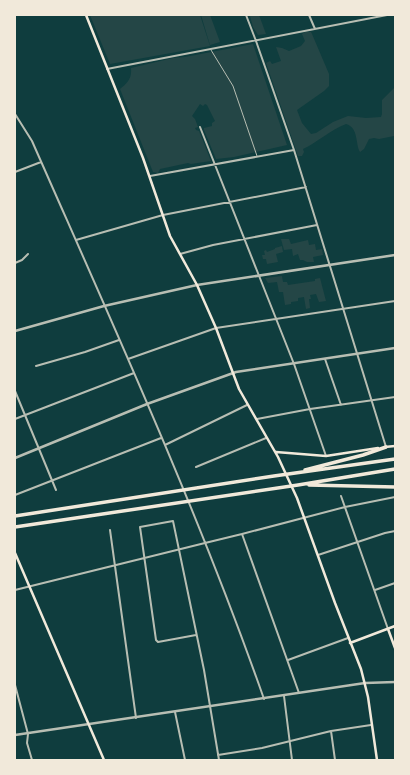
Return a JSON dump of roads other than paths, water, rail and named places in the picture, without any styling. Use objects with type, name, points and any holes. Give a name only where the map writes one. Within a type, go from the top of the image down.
[{"type":"highway","points":[[292,474],[363,455],[386,447]]},
{"type":"highway","points":[[15,516],[395,459]]},
{"type":"highway","points":[[15,527],[395,469]]},
{"type":"highway","points":[[298,485],[395,487]]},
{"type":"main road","points":[[86,15],[150,176],[170,236],[197,285],[216,328],[232,374],[239,389],[275,452],[296,496],[365,683],[377,760]]},
{"type":"main road","points":[[275,452],[326,456],[395,446]]},
{"type":"main road","points":[[15,553],[104,760]]},
{"type":"main road","points":[[350,643],[395,626]]},
{"type":"main road","points":[[388,629],[395,648]]},
{"type":"street","points":[[246,15],[306,187],[386,447]]},
{"type":"street","points":[[309,15],[315,29]]},
{"type":"street","points":[[107,69],[387,15]]},
{"type":"street","points":[[15,114],[26,131],[41,162],[182,484],[264,698]]},
{"type":"street","points":[[200,127],[294,364],[326,456]]},
{"type":"street","points":[[150,176],[294,150]]},
{"type":"street","points":[[15,172],[41,162]]},
{"type":"street","points":[[76,240],[163,215],[306,187]]},
{"type":"street","points":[[180,254],[213,245],[317,225]]},
{"type":"street","points":[[15,263],[22,260],[28,254]]},
{"type":"street","points":[[15,332],[104,306],[197,285],[395,255]]},
{"type":"street","points":[[128,358],[216,328],[344,310],[395,301]]},
{"type":"street","points":[[36,366],[85,352],[119,340]]},
{"type":"street","points":[[15,458],[147,404],[232,374],[395,348]]},
{"type":"street","points":[[325,359],[341,405]]},
{"type":"street","points":[[15,419],[134,373]]},
{"type":"street","points":[[15,391],[56,490]]},
{"type":"street","points":[[256,420],[310,409],[395,397]]},
{"type":"street","points":[[165,445],[247,405]]},
{"type":"street","points":[[15,495],[52,482],[161,438]]},
{"type":"street","points":[[196,467],[266,438]]},
{"type":"street","points":[[341,496],[388,629]]},
{"type":"street","points":[[15,590],[242,534],[304,517],[395,497]]},
{"type":"street","points":[[196,635],[158,642],[156,640],[140,527],[173,521],[211,706],[219,760]]},
{"type":"street","points":[[110,530],[136,718]]},
{"type":"street","points":[[318,555],[395,531]]},
{"type":"street","points":[[242,534],[299,693]]},
{"type":"street","points":[[375,590],[395,583]]},
{"type":"street","points":[[288,660],[348,638]]},
{"type":"street","points":[[15,735],[365,683],[395,682]]},
{"type":"street","points":[[15,685],[28,734],[27,743],[32,760]]},
{"type":"street","points":[[284,696],[292,760]]},
{"type":"street","points":[[175,712],[185,760]]},
{"type":"street","points":[[218,755],[262,748],[289,740],[331,731],[371,725]]},
{"type":"street","points":[[331,731],[335,760]]},
{"type":"lane","points":[[210,49],[233,86],[257,156]]}]
